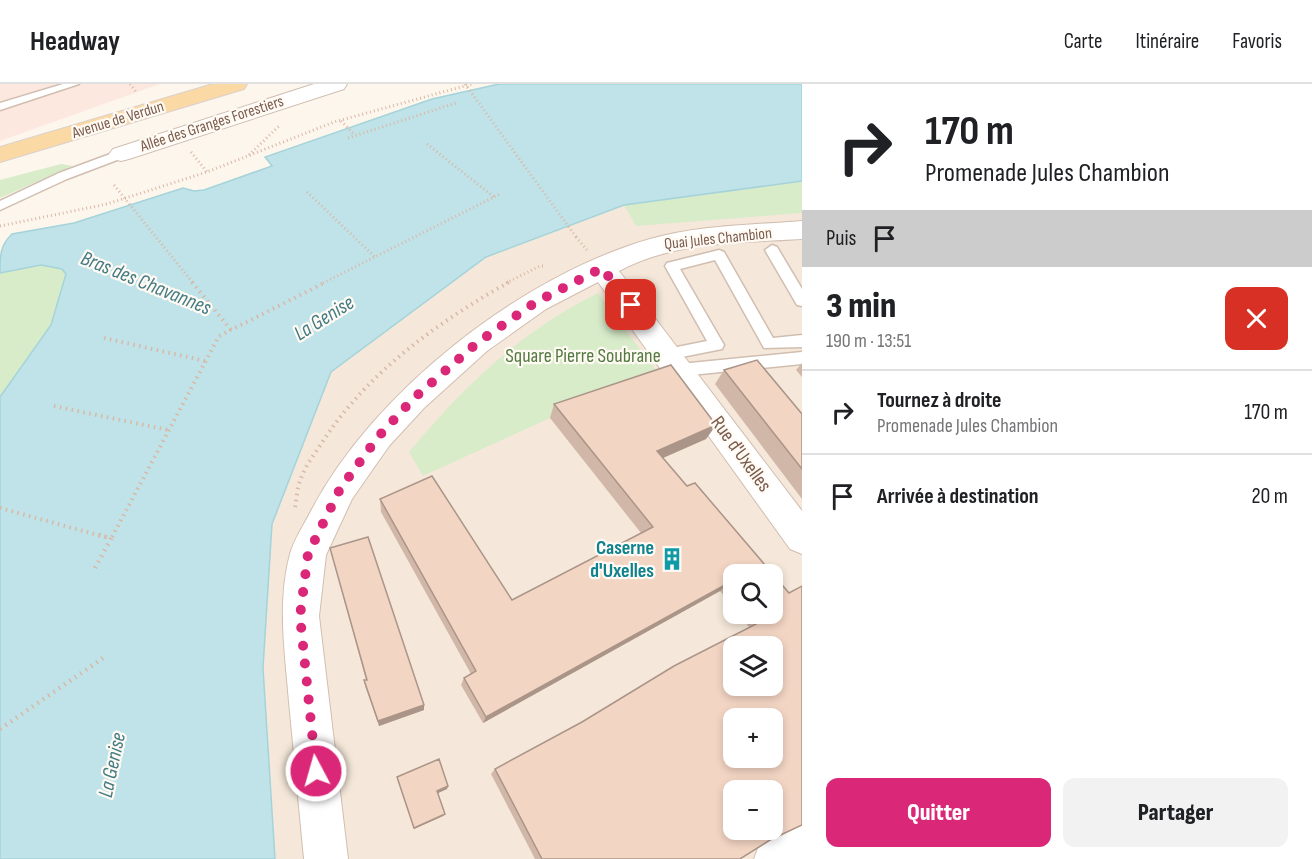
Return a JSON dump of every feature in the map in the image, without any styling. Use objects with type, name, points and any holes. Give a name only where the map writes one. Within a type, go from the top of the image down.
[{"type":"main road","name":"Avenue de Verdun","points":[[0,155],[236,84]]},
{"type":"street","name":"Allée des Granges Forestiers","points":[[121,154],[336,84]]},
{"type":"street","name":"Quai Jules Chambion","points":[[326,859],[300,616],[308,554],[340,489],[378,437],[413,399],[487,336],[536,302],[602,268],[656,246],[685,240],[802,230]]},
{"type":"street","name":"Rue d'Uxelles","points":[[602,268],[674,362],[802,538]]},
{"type":"street","points":[[777,859],[802,845]]},
{"type":"lane","points":[[0,106],[74,84]]},
{"type":"lane","points":[[0,206],[63,176],[121,154]]},
{"type":"lane","points":[[772,250],[802,301]]},
{"type":"lane","points":[[674,362],[717,345],[672,266],[694,259],[720,255],[769,345],[802,341]]},
{"type":"lane","points":[[674,362],[802,358]]},
{"type":"path","points":[[130,84],[138,94]]},
{"type":"path","points":[[465,84],[576,237]]},
{"type":"path","points":[[0,226],[107,204],[207,172],[381,107],[472,84]]},
{"type":"path","points":[[348,138],[456,103]]},
{"type":"path","points":[[341,121],[355,135]]},
{"type":"path","points":[[427,144],[494,197]]},
{"type":"path","points":[[114,185],[231,330]]},
{"type":"path","points":[[307,192],[375,257]]},
{"type":"path","points":[[95,568],[219,336],[500,194]]},
{"type":"path","points":[[104,338],[205,361]]},
{"type":"path","points":[[54,406],[168,430]]},
{"type":"path","points":[[0,508],[110,538]]},
{"type":"path","points":[[0,729],[106,656]]},
{"type":"shaded area","points":[[0,84],[160,84],[0,141]]},
{"type":"shaded area","points":[[802,181],[802,859],[275,859],[263,668],[272,524],[331,372],[486,257],[624,205]]},
{"type":"green space","points":[[61,164],[73,166],[0,198],[0,180]]},
{"type":"green space","points":[[802,181],[802,213],[636,226],[624,205]]},
{"type":"green space","points":[[41,265],[62,269],[66,274],[51,325],[0,397],[0,273]]},
{"type":"green space","name":"Square Pierre Soubrane","points":[[598,293],[663,380],[550,418],[423,476],[409,452],[450,405],[495,362],[544,324]]},
{"type":"water","points":[[499,84],[802,84],[802,181],[624,205],[486,257],[331,372],[272,524],[263,668],[275,859],[0,859],[0,397],[51,325],[66,274],[62,269],[41,265],[0,273],[5,242],[12,234],[74,223],[183,188],[194,191],[204,190],[272,166],[265,157],[432,99]]},
{"type":"building","points":[[757,360],[802,414],[802,469],[724,370]]},
{"type":"building","points":[[671,365],[716,425],[657,451],[687,486],[695,483],[764,564],[723,564],[723,586],[486,717],[464,678],[476,671],[380,499],[432,476],[512,600],[653,527],[554,404]]},
{"type":"building","points":[[368,537],[424,705],[378,721],[364,680],[367,680],[330,548]]},
{"type":"building","points":[[783,586],[789,593],[802,586],[802,825],[783,834],[783,780],[723,780],[723,840],[770,840],[740,859],[542,859],[495,769],[582,722],[674,666],[723,641],[723,696],[783,696],[783,636],[733,636],[756,624],[783,624]]},
{"type":"building","points":[[439,759],[448,786],[437,791],[445,814],[414,828],[397,777]]},
{"type":"place","name":"Caserne d'Uxelles","points":[[672,559]]},
{"type":"route","points":[[316,771],[300,616],[308,554],[340,489],[378,437],[413,399],[477,343],[536,302],[602,268],[631,305]]},
{"type":"water label","name":"Bras des Chavannes","points":[[146,283]]},
{"type":"water label","name":"La Genise","points":[[324,318]]},
{"type":"water label","name":"La Genise","points":[[112,765]]}]
